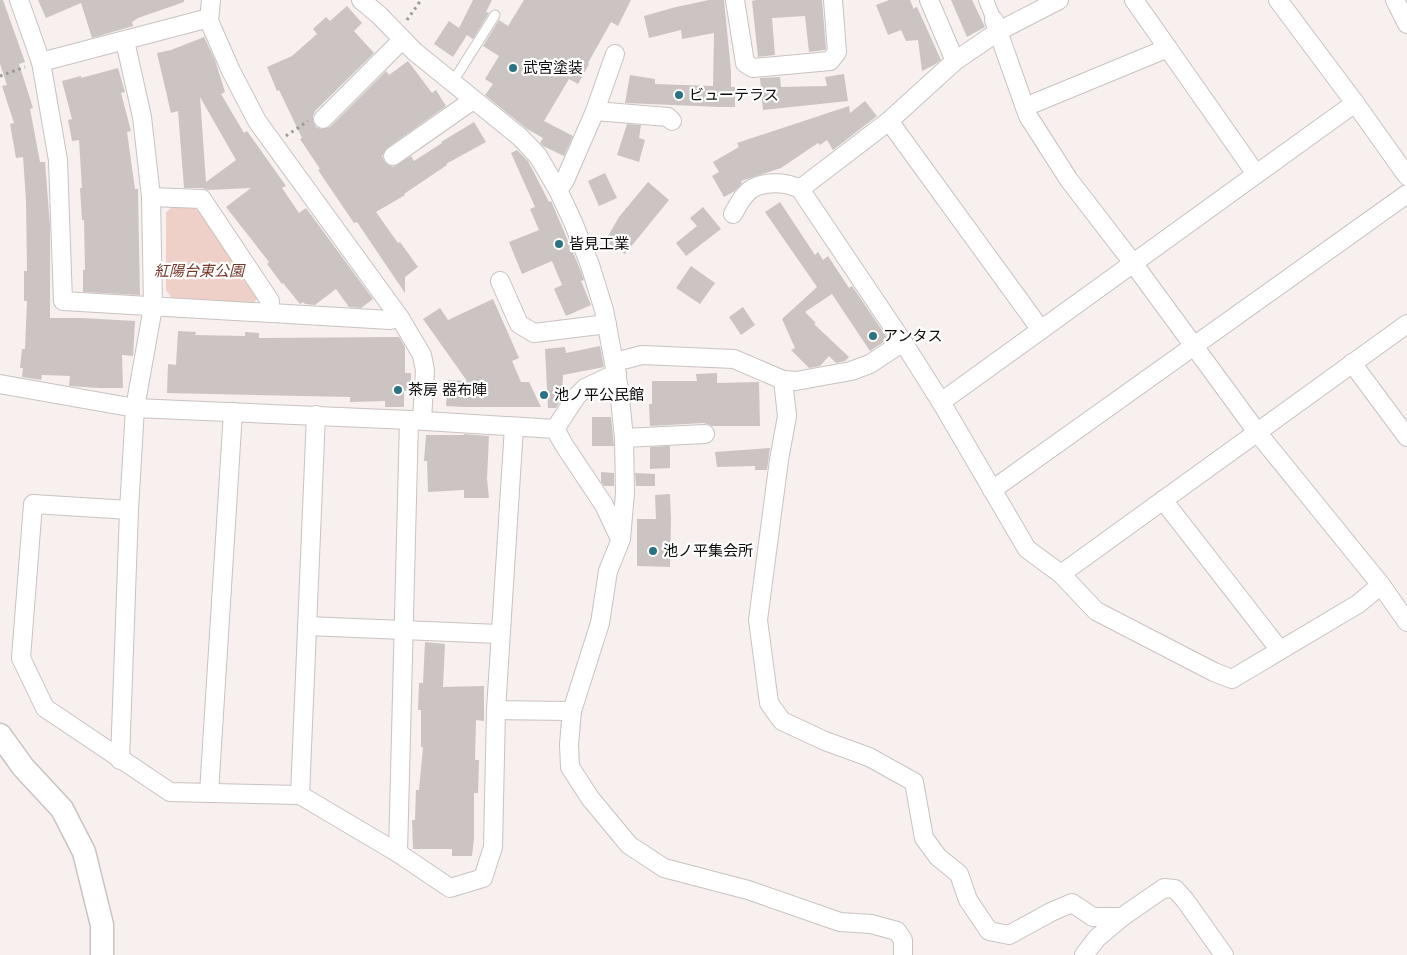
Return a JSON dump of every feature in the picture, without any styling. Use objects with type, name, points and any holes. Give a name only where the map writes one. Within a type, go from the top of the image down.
[{"type":"street","points":[[19,0],[41,62],[58,160],[63,301],[390,320],[400,318]]},
{"type":"street","points":[[361,0],[379,15],[399,37],[472,100],[520,137],[538,156],[558,190],[590,264],[607,324],[616,367],[624,438],[625,493],[621,539],[608,571],[600,623],[572,712],[569,744],[570,767],[590,798],[629,845],[664,868],[748,890],[840,922],[871,924],[897,930],[903,940],[903,955]]},
{"type":"street","points":[[734,0],[745,63],[754,68],[830,61],[837,52],[833,0]]},
{"type":"street","points":[[929,0],[954,61]]},
{"type":"street","points":[[986,0],[997,25],[1028,116],[1068,180],[1133,263],[1257,432],[1381,585],[1404,609]]},
{"type":"street","points":[[1134,0],[1256,174]]},
{"type":"street","points":[[1278,0],[1407,176]]},
{"type":"street","points":[[1395,0],[1407,24]]},
{"type":"street","points":[[800,189],[889,121],[954,61],[997,25],[1049,2]]},
{"type":"street","points":[[41,62],[125,41],[210,9],[209,21],[231,71],[257,121],[400,318],[422,356],[425,370],[416,420],[404,630],[398,852]]},
{"type":"street","points":[[317,119],[399,37]]},
{"type":"street","points":[[120,760],[129,510],[135,408],[153,307],[151,197],[142,117],[125,41]]},
{"type":"street","points":[[1025,107],[1168,48]]},
{"type":"street","points":[[558,190],[565,180],[595,111],[616,54]]},
{"type":"street","points":[[393,156],[472,100]]},
{"type":"street","points":[[940,402],[1355,103]]},
{"type":"street","points":[[595,111],[668,118],[672,121]]},
{"type":"street","points":[[889,121],[1041,330]]},
{"type":"street","points":[[734,214],[742,199],[753,188],[774,182],[795,186],[800,189],[903,342],[1027,549],[1061,574],[1096,611],[1214,672],[1232,679],[1279,649],[1358,604],[1381,585]]},
{"type":"street","points":[[992,490],[1407,194]]},
{"type":"street","points":[[151,197],[202,199],[270,301],[270,313]]},
{"type":"street","points":[[500,281],[519,324],[534,333],[607,324]]},
{"type":"street","points":[[1061,574],[1407,324]]},
{"type":"street","points":[[555,429],[576,397],[585,388],[616,367],[642,355],[734,359],[783,380],[796,380],[851,371],[870,364],[903,342]]},
{"type":"street","points":[[1352,364],[1407,437]]},
{"type":"street","points":[[783,380],[787,416],[779,460],[758,620],[769,703],[782,721],[824,741],[869,758],[914,782],[924,838],[938,857],[959,874],[968,900],[989,931],[1009,935],[1072,903],[1093,917],[1122,917]]},
{"type":"street","points":[[0,384],[135,408],[316,415],[555,429]]},
{"type":"street","points":[[209,793],[233,412]]},
{"type":"street","points":[[300,795],[316,415]]},
{"type":"street","points":[[129,510],[33,504],[21,658],[46,708],[120,760],[170,792],[300,795],[398,852],[450,888],[483,878],[493,847],[496,710],[514,426]]},
{"type":"street","points":[[555,429],[604,505],[621,539]]},
{"type":"street","points":[[624,438],[704,434]]},
{"type":"street","points":[[1163,500],[1279,649]]},
{"type":"street","points":[[307,626],[500,634]]},
{"type":"street","points":[[496,710],[572,712]]},
{"type":"street","points":[[0,735],[23,767],[62,809],[84,852],[102,925],[102,955]]},
{"type":"street","points":[[1084,955],[1098,938],[1122,917],[1164,888],[1175,889],[1185,900],[1224,955]]},
{"type":"lane","points":[[452,83],[495,15]]},
{"type":"path","points":[[399,37],[421,0]]},
{"type":"path","points":[[0,76],[41,62]]},
{"type":"path","points":[[274,144],[317,119]]},
{"type":"green space","name":"紅陽台東公園","points":[[176,204],[193,206],[200,213],[257,299],[248,307],[174,301],[166,290],[166,212]]},
{"type":"building","points":[[0,0],[3,0],[25,62],[19,64],[33,108],[30,109],[40,162],[45,162],[50,226],[50,318],[135,321],[133,356],[122,355],[123,388],[69,386],[70,376],[42,375],[41,380],[22,377],[23,368],[20,368],[22,349],[25,349],[27,301],[24,301],[24,271],[27,271],[26,200],[23,157],[16,158],[10,124],[14,123],[2,86],[7,85],[0,64]]},
{"type":"building","points":[[38,0],[184,0],[184,2],[138,18],[132,22],[133,26],[92,38],[81,3],[46,18]]},
{"type":"building","points":[[473,0],[492,0],[486,12],[489,13],[473,39],[467,35],[453,57],[434,44],[449,21],[459,28]]},
{"type":"building","points":[[524,0],[631,0],[618,26],[611,22],[578,84],[569,79],[544,121],[573,136],[564,156],[543,146],[540,143],[543,138],[527,129],[485,95],[493,84],[485,79],[499,56],[483,46],[499,20],[508,26]]},
{"type":"building","points":[[709,0],[724,0],[731,87],[735,87],[735,107],[625,103],[630,75],[655,79],[655,84],[713,86],[714,33],[682,39],[681,30],[649,38],[644,16]]},
{"type":"building","points":[[822,0],[826,49],[809,52],[805,16],[772,18],[775,55],[758,57],[752,1]]},
{"type":"building","points":[[889,0],[910,0],[914,10],[917,7],[941,60],[922,71],[918,40],[906,41],[901,30],[888,35],[876,5]]},
{"type":"building","points":[[951,0],[972,0],[985,27],[967,37]]},
{"type":"building","points":[[347,6],[362,23],[354,31],[374,53],[315,111],[313,121],[316,127],[321,129],[330,127],[386,71],[389,75],[408,61],[432,93],[436,90],[446,106],[387,148],[382,156],[385,162],[393,167],[411,156],[414,161],[474,122],[486,142],[446,164],[405,195],[376,212],[418,267],[405,277],[405,293],[357,222],[354,223],[318,170],[320,169],[300,139],[302,138],[279,90],[277,91],[267,67],[292,56],[317,34],[313,29],[326,17],[330,21]]},
{"type":"building","points":[[204,37],[215,60],[225,92],[221,94],[244,133],[247,131],[286,186],[282,188],[299,213],[306,208],[373,299],[361,308],[349,307],[336,289],[315,305],[303,302],[300,304],[282,284],[267,264],[269,262],[226,207],[251,188],[208,190],[184,188],[178,111],[171,113],[157,53],[171,50]],"holes":[[[200,97],[236,160],[206,182]]]},
{"type":"building","points":[[118,68],[125,92],[121,93],[131,131],[127,132],[135,189],[138,189],[140,295],[83,292],[83,270],[85,270],[84,220],[82,220],[80,188],[82,188],[79,140],[72,141],[68,120],[72,119],[62,81]]},
{"type":"building","points":[[844,74],[848,101],[763,110],[760,78],[780,77],[781,87],[827,86],[825,77]]},
{"type":"building","points":[[865,101],[877,116],[833,150],[827,140],[820,145],[818,143],[781,168],[741,181],[742,183],[735,191],[724,197],[712,176],[719,172],[713,162],[739,147],[737,143],[849,106],[850,113]]},
{"type":"building","points":[[627,124],[641,125],[639,138],[645,140],[639,162],[617,155]]},
{"type":"building","name":"皆見工業","points":[[517,150],[528,161],[549,202],[551,201],[584,280],[581,281],[591,305],[566,316],[554,289],[562,285],[552,261],[522,274],[509,242],[539,230],[530,209],[535,207],[511,153]]},
{"type":"building","points":[[605,173],[617,198],[599,206],[588,181]]},
{"type":"building","points":[[648,182],[669,200],[625,254],[605,241],[619,217]]},
{"type":"building","points":[[780,202],[815,255],[818,252],[823,260],[828,256],[849,288],[852,286],[888,339],[870,351],[832,294],[805,312],[816,323],[814,324],[849,357],[845,361],[836,363],[829,356],[820,366],[809,368],[791,350],[795,348],[782,319],[817,287],[765,212]]},
{"type":"building","points":[[703,207],[721,229],[686,256],[676,243],[697,226],[690,218]]},
{"type":"building","points":[[691,266],[715,283],[700,304],[676,288]]},
{"type":"building","points":[[493,299],[519,358],[512,361],[521,382],[529,382],[541,407],[446,406],[448,380],[467,381],[423,319],[440,308],[448,320]]},
{"type":"building","points":[[743,307],[755,325],[741,335],[729,317]]},
{"type":"building","points":[[178,331],[196,332],[195,335],[245,336],[245,332],[259,333],[259,338],[399,337],[405,347],[405,373],[411,373],[411,391],[404,391],[404,407],[385,407],[385,401],[350,402],[350,397],[167,393],[168,364],[176,365]]},
{"type":"building","points":[[600,346],[604,367],[563,375],[562,398],[556,408],[548,408],[545,349],[565,347],[566,353]]},
{"type":"building","points":[[717,373],[717,383],[759,382],[760,426],[712,426],[704,423],[650,426],[649,404],[652,404],[652,381],[697,381],[696,374]]},
{"type":"building","points":[[592,417],[611,417],[614,446],[592,446]]},
{"type":"building","points":[[464,434],[489,436],[487,479],[489,498],[464,498],[464,490],[428,492],[427,461],[424,461],[426,435]]},
{"type":"building","points":[[670,446],[670,468],[650,469],[650,447]]},
{"type":"building","points":[[770,448],[767,470],[755,470],[755,466],[717,467],[715,452]]},
{"type":"building","points":[[601,472],[614,473],[614,486],[604,486],[601,482]]},
{"type":"building","points":[[635,473],[655,474],[655,486],[636,486]]},
{"type":"building","points":[[670,494],[670,567],[637,566],[637,519],[656,519],[655,495]]},
{"type":"building","points":[[425,642],[445,644],[443,687],[484,686],[484,721],[476,720],[475,760],[479,760],[478,793],[474,793],[472,856],[452,856],[452,849],[413,849],[412,820],[415,820],[416,790],[419,790],[423,747],[421,747],[421,710],[418,710],[419,683],[423,683]]},
{"type":"place","name":"武宮塗装","points":[[513,68]]},
{"type":"place","name":"ビューテラス","points":[[679,95]]},
{"type":"place","name":"皆見工業","points":[[559,244]]},
{"type":"place","name":"アンタス","points":[[873,336]]},
{"type":"place","name":"茶房 器布陣","points":[[398,390]]},
{"type":"place","name":"池ノ平公民館","points":[[544,395]]},
{"type":"place","name":"池ノ平集会所","points":[[653,551]]}]
